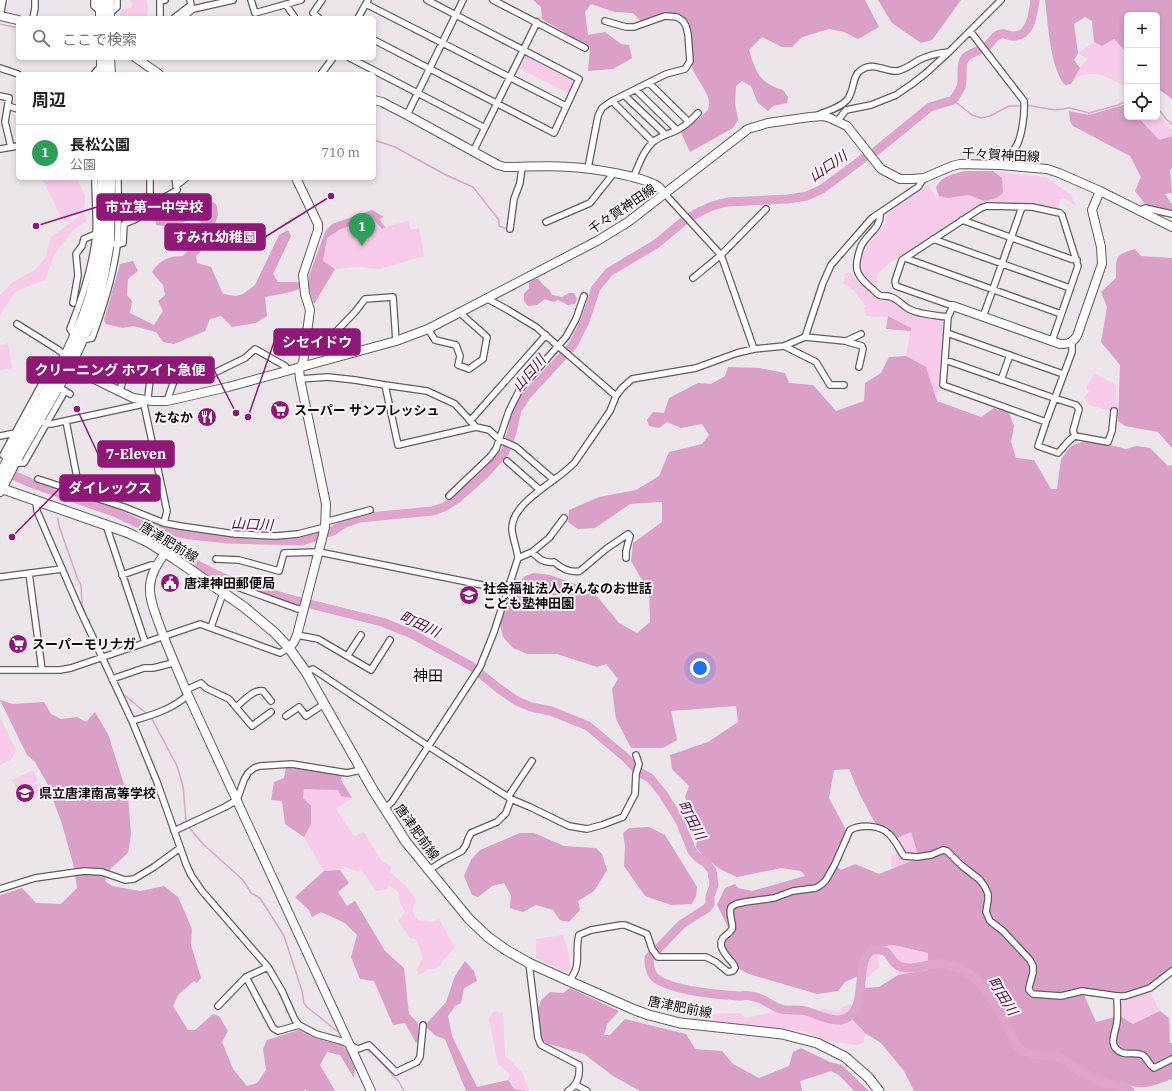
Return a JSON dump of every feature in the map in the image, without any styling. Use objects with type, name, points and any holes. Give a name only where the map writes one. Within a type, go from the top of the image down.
[{"type":"highway","points":[[101,0],[105,16]]},
{"type":"highway","points":[[105,16],[109,0]]},
{"type":"highway","points":[[1,489],[3,476],[10,464],[64,391],[98,266],[103,180]]},
{"type":"highway","points":[[10,464],[19,433],[66,356],[79,338],[98,299],[104,271],[113,243],[110,180]]},
{"type":"main road","name":"唐津肥前線","points":[[1,489],[126,532],[165,552],[260,620],[289,648],[306,672],[361,770],[406,842],[469,919],[506,950],[529,963],[569,981],[635,1010],[660,1018],[702,1026],[782,1034],[817,1042],[845,1057],[857,1066],[879,1091]]},
{"type":"street","points":[[3,0],[0,17],[16,20]]},
{"type":"street","points":[[33,16],[35,0]]},
{"type":"street","points":[[94,0],[94,6],[105,16],[117,7],[117,0]]},
{"type":"street","points":[[160,16],[160,1],[165,0]]},
{"type":"street","points":[[177,16],[191,5],[190,0]]},
{"type":"street","points":[[185,16],[194,9],[233,0]]},
{"type":"street","points":[[251,0],[255,13],[301,0]]},
{"type":"street","points":[[311,16],[322,0]]},
{"type":"street","points":[[376,41],[554,133],[579,79],[427,0]]},
{"type":"street","points":[[407,115],[463,0]]},
{"type":"street","points":[[493,0],[585,48]]},
{"type":"street","points":[[838,120],[846,110],[871,105],[896,95],[925,74],[1001,0]]},
{"type":"street","points":[[359,16],[367,2],[442,43],[566,106]]},
{"type":"street","points":[[286,5],[294,16]]},
{"type":"street","points":[[588,168],[598,116],[602,108],[612,101],[666,74],[685,69],[690,61],[686,26],[683,20],[677,16],[664,16],[643,24],[626,27],[605,21]]},
{"type":"street","points":[[473,152],[537,22]]},
{"type":"street","points":[[970,31],[1024,101],[1025,109],[1018,142],[1015,149],[1003,160],[1000,165]]},
{"type":"street","points":[[816,116],[843,105],[851,95],[856,76],[859,71],[864,68],[878,67],[896,71],[904,69],[931,55],[949,52]]},
{"type":"street","points":[[139,60],[156,72]]},
{"type":"street","points":[[322,72],[332,60]]},
{"type":"street","points":[[354,60],[485,128]]},
{"type":"street","points":[[0,68],[16,73]]},
{"type":"street","points":[[649,83],[689,122]]},
{"type":"street","points":[[636,90],[677,130]]},
{"type":"street","points":[[624,95],[665,134]]},
{"type":"street","points":[[0,96],[9,98],[5,122],[11,147]]},
{"type":"street","points":[[376,100],[407,115],[498,166],[569,166],[588,168],[633,178],[660,188],[721,255],[754,349]]},
{"type":"street","points":[[612,101],[653,142]]},
{"type":"street","points":[[8,106],[16,108]]},
{"type":"street","points":[[633,178],[643,156],[653,142],[665,134],[677,130],[689,122],[698,113]]},
{"type":"street","name":"千々賀神田線","points":[[70,366],[118,392],[133,398],[152,402],[167,401],[228,387],[396,341],[428,329],[597,241],[628,222],[748,129],[768,123],[816,116],[838,120],[847,126],[881,169],[900,178],[924,178],[960,164],[1000,165],[1047,169],[1059,172],[1100,191],[1172,227]]},
{"type":"street","points":[[0,149],[16,146]]},
{"type":"street","points":[[510,229],[514,199],[520,184],[522,167]]},
{"type":"street","points":[[546,222],[590,203],[613,174]]},
{"type":"street","points":[[805,337],[823,283],[831,265],[865,225],[918,186],[924,178]]},
{"type":"street","points":[[73,302],[78,275],[76,254],[82,246],[84,239],[99,233],[95,180]]},
{"type":"street","points":[[118,180],[113,243],[123,243],[124,224],[136,218],[150,206],[177,190],[176,180]]},
{"type":"street","points":[[150,180],[150,206]]},
{"type":"street","points":[[176,186],[184,180]]},
{"type":"street","points":[[0,670],[60,670],[71,668],[200,624],[280,653],[289,648],[294,642],[319,552],[325,524],[326,504],[299,368],[303,363],[308,337],[310,310],[305,294],[303,275],[318,230],[318,224],[297,180]]},
{"type":"street","points":[[1100,191],[1092,210],[1102,248],[1102,264],[1077,336],[1072,343],[1072,352],[1054,398],[1038,446],[1058,453],[1066,445],[1069,439],[1074,436],[1108,442],[1112,431],[1114,411]]},
{"type":"street","points":[[1052,341],[1078,266],[1062,215],[1060,213],[1022,207],[987,206],[962,220],[902,260],[895,281],[896,286],[1060,344],[1072,343]]},
{"type":"street","points":[[983,317],[1022,207]]},
{"type":"street","points":[[1139,211],[1145,208],[1172,214]]},
{"type":"street","points":[[693,278],[721,255],[766,209]]},
{"type":"street","points":[[880,213],[878,225],[862,243],[860,249],[856,269],[860,279],[878,294],[892,297],[909,309],[948,317]]},
{"type":"street","points":[[962,220],[1077,260]]},
{"type":"street","points":[[933,239],[1070,288]]},
{"type":"street","points":[[905,258],[1061,314]]},
{"type":"street","points":[[449,496],[490,457],[496,449],[509,411],[520,389],[566,337],[576,319],[584,296]]},
{"type":"street","points":[[308,337],[328,340],[355,312],[365,299],[393,297],[396,341]]},
{"type":"street","points":[[486,298],[536,327],[616,396]]},
{"type":"street","points":[[953,306],[948,317],[943,385],[1046,422]]},
{"type":"street","points":[[428,329],[435,340],[456,345],[460,356],[458,366],[469,369],[483,359],[487,337],[459,312]]},
{"type":"street","points":[[16,324],[57,349],[66,356],[70,366]]},
{"type":"street","points":[[947,333],[1063,374]]},
{"type":"street","points":[[845,341],[861,334]]},
{"type":"street","points":[[470,421],[546,335]]},
{"type":"street","points":[[384,809],[392,802],[480,667],[494,632],[506,590],[518,558],[512,531],[513,522],[517,511],[540,490],[571,467],[610,411],[616,396],[622,388],[632,379],[696,368],[738,353],[754,349],[784,346],[805,337],[845,341],[862,346],[863,349],[859,367]]},
{"type":"street","points":[[784,346],[816,362],[830,385],[844,385]]},
{"type":"street","points":[[167,401],[176,375],[180,373],[187,373],[201,377],[208,376],[245,358],[255,349],[285,366],[289,371]]},
{"type":"street","points":[[1002,380],[1010,355]]},
{"type":"street","points":[[945,360],[1076,405],[1079,410],[1073,431],[1074,436]]},
{"type":"street","points":[[118,392],[121,387],[126,368]]},
{"type":"street","points":[[42,422],[66,421],[139,405],[148,397],[151,371]]},
{"type":"street","points":[[300,379],[328,377],[427,391],[455,404],[476,426],[489,430],[500,440],[516,447],[554,480]]},
{"type":"street","points":[[385,385],[398,445],[476,426]]},
{"type":"street","points":[[143,400],[168,511],[164,523]]},
{"type":"street","points":[[66,421],[80,493]]},
{"type":"street","points":[[0,436],[19,433]]},
{"type":"street","points":[[507,461],[540,490]]},
{"type":"street","points":[[38,480],[124,507],[164,523],[235,534],[276,536],[298,534],[370,510]]},
{"type":"street","points":[[36,501],[37,511],[62,569],[104,656],[132,721],[157,782],[191,875],[202,891],[268,967],[282,991],[295,1020],[299,1025],[316,1034],[341,1040],[358,1049],[369,1045],[396,1072],[417,1062],[420,1057],[423,1025]]},
{"type":"street","points":[[518,558],[532,552],[548,538],[564,518]]},
{"type":"street","points":[[106,525],[145,642]]},
{"type":"street","points":[[532,552],[540,560],[554,562],[561,568],[575,572],[580,571],[606,549],[628,534],[630,536],[626,550],[626,558]]},
{"type":"street","points":[[165,552],[152,577],[150,593],[151,603],[163,636],[187,693],[371,1091]]},
{"type":"street","points":[[216,558],[239,560],[279,571],[284,553],[319,552],[506,590]]},
{"type":"street","points":[[122,575],[157,565]]},
{"type":"street","points":[[0,577],[62,569]]},
{"type":"street","points":[[29,573],[42,670]]},
{"type":"street","points":[[211,627],[226,585],[229,584],[298,609],[304,609]]},
{"type":"street","points":[[297,635],[318,639],[348,655],[371,670],[390,640]]},
{"type":"street","points":[[348,655],[361,635]]},
{"type":"street","points":[[114,678],[144,668],[153,668],[174,663]]},
{"type":"street","points":[[306,672],[313,669],[509,798],[569,826],[587,829],[602,825],[623,816],[635,794],[636,774],[639,764],[636,755]]},
{"type":"street","points":[[132,721],[167,710],[180,702],[187,693],[201,683],[206,688],[229,699],[252,726],[271,712]]},
{"type":"street","points":[[236,707],[259,690],[263,690],[271,701]]},
{"type":"street","points":[[286,716],[299,707],[306,716],[324,704]]},
{"type":"street","points":[[429,870],[462,851],[471,833],[497,822],[506,812],[509,798],[532,761]]},
{"type":"street","points":[[174,831],[225,807],[236,800],[248,773],[254,768],[260,766],[292,764],[347,773],[361,770]]},
{"type":"street","points":[[569,981],[575,973],[577,966],[579,935],[608,927],[625,925],[647,934],[652,949],[656,956],[660,958],[706,957],[716,962],[728,972],[733,971],[735,968],[734,965],[721,948],[720,943],[732,928],[730,912],[732,906],[745,902],[774,898],[800,890],[816,888],[826,880],[845,845],[850,830],[861,826],[878,829],[888,833],[904,856],[917,857],[931,855],[943,850],[947,851],[961,865],[980,880],[988,894],[986,912],[987,917],[1003,931],[1030,960],[1033,966],[1033,973],[1029,987],[1030,992],[1034,994],[1061,996],[1082,991],[1117,996],[1150,988],[1172,971]]},
{"type":"street","points":[[0,890],[35,878],[84,871],[102,872],[125,880],[134,879],[154,867],[180,848]]},
{"type":"street","points":[[529,963],[538,1038],[541,1045],[579,1065],[580,1074],[576,1085],[568,1091]]},
{"type":"street","points":[[218,1006],[246,977],[268,967]]},
{"type":"street","points":[[246,977],[273,1028],[278,1031],[299,1025]]},
{"type":"street","points":[[1117,996],[1117,1022],[1112,1040],[1118,1052],[1125,1054],[1138,1053],[1144,1056],[1154,1068],[1172,1059]]},
{"type":"street","points":[[576,1085],[587,1091]]},
{"type":"shaded area","points":[[130,0],[146,0],[148,8],[147,16],[121,16],[120,13],[123,9],[131,8],[133,4]]},
{"type":"shaded area","points":[[533,0],[865,0],[879,27],[858,39],[844,32],[829,29],[802,37],[792,47],[782,47],[762,37],[749,50],[754,65],[764,80],[769,84],[783,90],[788,97],[787,103],[773,106],[768,111],[758,103],[751,86],[742,81],[736,86],[735,103],[738,120],[733,128],[690,152],[681,133],[708,109],[709,104],[706,93],[692,67],[688,25],[678,13],[643,23],[633,13],[615,12],[591,4],[585,12],[588,35],[605,32],[621,44],[629,45],[632,58],[613,69],[588,71],[590,48],[542,19],[541,7]]},
{"type":"shaded area","points":[[878,0],[961,0],[932,40],[921,43],[892,23]]},
{"type":"shaded area","points":[[1045,0],[1172,0],[1172,99],[1160,90],[1160,12],[1124,12],[1124,50],[1114,39],[1102,46],[1094,42],[1092,21],[1085,17],[1074,24],[1078,53],[1074,60],[1080,68],[1071,84],[1065,85],[1056,68],[1050,45]]},
{"type":"shaded area","points":[[1114,39],[1124,50],[1124,85],[1097,74],[1078,77],[1071,84],[1080,68],[1088,59],[1078,53],[1094,42],[1102,46]]},
{"type":"shaded area","points":[[526,53],[576,79],[570,94],[518,68],[524,54]]},
{"type":"shaded area","points":[[1124,105],[1124,120],[1141,120],[1159,140],[1172,136],[1172,168],[1170,170],[1172,193],[1165,194],[1172,204],[1172,217],[1145,204],[1135,191],[1141,177],[1130,156],[1073,126],[1070,121],[1069,111],[1089,115]]},
{"type":"shaded area","points":[[1160,116],[1172,130],[1172,136],[1159,140],[1141,120],[1160,120]]},
{"type":"shaded area","points":[[965,171],[993,171],[1002,178],[1003,193],[996,198],[984,201],[969,195],[948,198],[939,196],[936,188],[944,178]]},
{"type":"shaded area","points":[[993,171],[1045,177],[1070,194],[1076,206],[1064,198],[1060,199],[1058,211],[984,204],[900,258],[893,260],[877,274],[877,285],[864,277],[860,271],[862,257],[871,241],[886,223],[885,212],[928,185],[936,197],[939,196],[948,198],[969,195],[984,201],[1002,178]]},
{"type":"shaded area","points":[[43,180],[78,180],[85,196],[84,209],[63,221]]},
{"type":"shaded area","points":[[205,198],[216,204],[218,215],[208,244],[196,256],[197,263],[211,267],[223,294],[236,296],[243,294],[255,285],[279,235],[288,230],[291,236],[273,274],[278,282],[300,282],[299,289],[265,297],[267,316],[256,323],[232,327],[221,316],[210,319],[205,331],[174,344],[163,342],[156,332],[133,326],[123,328],[106,324],[104,320],[120,264],[133,261],[138,271],[128,279],[127,295],[132,301],[130,313],[154,325],[163,311],[158,301],[165,295],[163,285],[152,272],[161,262],[169,258],[183,256],[193,244],[202,224],[196,218],[168,227],[156,225],[155,218],[185,204]]},
{"type":"shaded area","points":[[372,210],[384,217],[379,219],[385,227],[382,229],[372,217],[339,230],[327,238],[323,261],[335,269],[314,304],[309,289],[309,276],[325,232],[332,224]]},
{"type":"shaded area","points":[[84,213],[87,221],[73,230],[54,255],[45,280],[15,292],[0,315],[0,295],[13,282],[36,269],[45,258],[51,237]]},
{"type":"shaded area","points":[[372,215],[379,219],[385,227],[408,221],[411,230],[419,228],[424,256],[380,269],[356,267],[335,269],[314,304],[309,289],[309,276],[325,232]]},
{"type":"shaded area","points":[[1135,249],[1141,256],[1172,258],[1172,448],[1158,432],[1125,426],[1118,421],[1120,365],[1101,342],[1107,307],[1101,292],[1116,278],[1116,261],[1120,255]]},
{"type":"shaded area","points":[[846,273],[851,273],[855,279],[877,297],[892,300],[905,310],[945,319],[937,401],[926,367],[906,356],[911,328],[888,316],[866,316],[864,307],[866,307],[854,291],[843,283]]},
{"type":"shaded area","points":[[535,279],[539,279],[552,295],[562,297],[569,293],[574,293],[577,299],[575,304],[568,305],[558,300],[553,302],[545,299],[537,305],[528,306],[524,301],[524,294],[529,288],[529,283]]},
{"type":"shaded area","points":[[888,316],[911,328],[911,331],[886,329]]},
{"type":"shaded area","points":[[8,343],[12,368],[0,370],[0,346]]},
{"type":"shaded area","points":[[906,356],[926,367],[937,401],[981,417],[994,408],[1009,413],[1014,426],[1011,442],[1016,458],[1034,460],[1051,489],[1057,489],[1061,459],[1071,446],[1085,441],[1126,449],[1136,446],[1150,448],[1168,466],[1172,465],[1172,968],[1147,987],[1122,995],[1084,995],[1096,1022],[1120,1016],[1133,1024],[1160,1011],[1169,1018],[1170,1043],[1172,1043],[1172,1079],[1144,1087],[1126,1084],[1124,1091],[914,1091],[904,1071],[881,1043],[865,1033],[852,1019],[860,1001],[863,988],[879,987],[898,975],[928,970],[928,953],[894,945],[868,948],[862,959],[858,976],[845,982],[838,991],[817,994],[749,974],[737,968],[722,947],[728,927],[717,905],[725,888],[735,884],[738,888],[752,891],[805,876],[801,871],[781,868],[737,877],[720,869],[703,856],[696,847],[699,828],[685,797],[689,786],[672,769],[670,755],[708,742],[738,722],[736,706],[671,711],[677,740],[663,748],[631,748],[616,719],[612,689],[618,679],[606,664],[597,667],[557,654],[528,654],[513,648],[503,637],[500,624],[516,586],[525,576],[534,573],[550,575],[592,590],[619,623],[637,633],[650,622],[649,592],[631,561],[633,543],[662,522],[662,502],[630,504],[595,528],[578,529],[568,522],[569,510],[599,497],[636,490],[659,476],[669,452],[702,444],[709,435],[702,424],[681,428],[667,422],[659,428],[649,426],[647,420],[653,412],[664,413],[669,398],[698,383],[711,384],[725,376],[728,367],[759,368],[785,373],[789,383],[813,385],[836,411],[864,401],[865,383],[881,373],[889,357]],"holes":[[[849,769],[860,795],[875,823],[887,827],[897,838],[911,832],[919,858],[879,874],[855,864],[841,870],[836,866],[846,830],[829,798],[834,770]]]},
{"type":"shaded area","points":[[1094,373],[1116,385],[1117,409],[1111,411],[1089,405],[1084,398],[1089,391],[1086,388]]},
{"type":"shaded area","points":[[0,700],[13,704],[44,702],[51,714],[61,719],[77,717],[86,722],[95,712],[108,734],[128,797],[131,834],[128,853],[111,868],[105,881],[112,886],[140,891],[164,886],[178,897],[192,929],[191,945],[201,978],[197,983],[194,981],[178,995],[173,1006],[188,1030],[195,1030],[213,1014],[219,1016],[228,1031],[222,1042],[233,1069],[247,1086],[257,1083],[266,1070],[263,1049],[267,1040],[299,1030],[312,1037],[340,1045],[347,1050],[355,1068],[354,1078],[340,1055],[327,1052],[320,1065],[335,1091],[307,1091],[305,1089],[304,1091],[0,1091],[0,895],[22,888],[36,903],[61,904],[77,888],[74,867],[62,824],[47,783],[35,762],[27,755]]},
{"type":"shaded area","points":[[0,717],[16,750],[11,760],[0,765]]},
{"type":"shaded area","points":[[286,767],[342,775],[341,780],[352,798],[341,796],[338,790],[304,789],[303,798],[311,806],[311,824],[304,837],[285,824],[282,801],[271,800],[274,782],[284,778]]},
{"type":"shaded area","points":[[33,770],[38,781],[17,790],[12,780]]},
{"type":"shaded area","points":[[39,783],[44,793],[23,803],[18,792]]},
{"type":"shaded area","points":[[303,788],[338,790],[342,796],[352,798],[336,809],[354,836],[364,832],[381,860],[391,866],[390,872],[405,885],[416,900],[412,911],[418,920],[433,922],[439,919],[455,948],[442,961],[441,965],[434,969],[428,969],[418,976],[417,969],[423,957],[416,939],[410,938],[398,921],[405,912],[400,903],[399,893],[389,885],[387,889],[376,891],[361,869],[358,872],[343,866],[340,870],[324,871],[304,837],[311,824],[303,798]]},
{"type":"shaded area","points":[[649,827],[665,835],[697,887],[696,896],[692,904],[671,905],[645,896],[624,866],[625,846],[623,833],[629,828]]},
{"type":"shaded area","points":[[911,832],[919,858],[891,869],[891,856],[902,850],[897,838]]},
{"type":"shaded area","points":[[520,833],[534,833],[564,846],[596,848],[602,854],[607,870],[594,891],[578,901],[580,910],[569,922],[560,920],[553,910],[536,905],[523,912],[510,908],[511,895],[504,883],[492,886],[478,897],[472,895],[464,876],[471,860],[480,850]]},
{"type":"shaded area","points":[[340,870],[349,883],[338,892],[347,906],[355,901],[385,951],[404,968],[409,1014],[418,1023],[418,1040],[416,1043],[405,1023],[393,1025],[374,981],[360,979],[351,957],[357,935],[345,923],[321,912],[312,917],[309,910],[295,897],[324,871]]},
{"type":"shaded area","points":[[563,935],[569,954],[570,970],[565,972],[536,958],[536,939]]},
{"type":"shaded area","points":[[894,945],[928,953],[928,970],[898,975],[899,962],[891,950],[877,952],[879,967],[868,977],[858,976],[862,959],[868,948]]},
{"type":"shaded area","points":[[465,961],[474,971],[477,981],[464,988],[461,1003],[455,1006],[448,1016],[452,1036],[477,1087],[508,1080],[514,1089],[526,1091],[466,1091],[445,1039],[436,1036],[427,1028],[427,1023],[446,1002],[455,976]]},
{"type":"shaded area","points":[[1147,987],[1160,1011],[1133,1024],[1120,1016],[1122,995]]},
{"type":"shaded area","points":[[570,988],[619,1011],[607,1024],[604,1035],[610,1035],[625,1019],[686,1034],[695,1049],[722,1051],[733,1064],[759,1078],[789,1066],[793,1052],[801,1048],[830,1062],[842,1065],[869,1091],[854,1091],[839,1075],[831,1071],[800,1081],[802,1091],[640,1091],[613,1076],[584,1054],[546,1043],[540,1037],[537,1012],[541,1000],[550,992],[563,993]]},
{"type":"shaded area","points":[[860,1001],[852,1019],[865,1033],[864,1042],[857,1045],[827,1041],[803,1031],[694,1019],[691,1013],[699,1008],[708,1014],[739,1013],[746,1018],[778,1011],[801,1015],[824,1009],[838,1012],[843,1007]]},
{"type":"shaded area","points":[[494,1011],[503,1013],[505,1056],[522,1072],[529,1091],[514,1089],[508,1080],[510,1074],[498,1064],[489,1019]]},
{"type":"waterway","name":"山口川","points":[[876,151],[930,107],[953,100],[961,87],[962,67],[966,57],[986,47],[995,37],[999,35],[1004,34],[1013,36],[1024,33],[1030,23],[1035,0]]},
{"type":"waterway","points":[[0,24],[16,28]]},
{"type":"waterway","points":[[132,60],[148,72]]},
{"type":"waterway","points":[[953,100],[972,115],[981,118],[990,116],[1009,106],[1022,106]]},
{"type":"waterway","points":[[1026,105],[1055,110],[1070,108],[1089,113],[1124,102]]},
{"type":"waterway","points":[[1160,111],[1172,124]]},
{"type":"waterway","points":[[376,141],[395,147],[446,175],[473,187],[499,220],[499,226],[507,229]]},
{"type":"waterway","name":"山口川","points":[[148,527],[191,535],[228,539],[302,541],[333,531],[343,524],[359,518],[432,511],[444,507],[457,499],[484,475],[505,452],[512,432],[517,410],[526,396],[573,345],[585,321],[596,288],[609,272],[656,244],[685,220],[712,206],[727,202],[788,199],[807,196],[822,189],[864,158]]},
{"type":"waterway","name":"町田川","points":[[3,471],[36,485],[114,512],[146,527],[199,566],[221,577],[282,597],[382,622],[412,634],[471,666],[517,701],[531,707],[551,711],[588,726],[625,757],[639,772],[650,778],[663,794],[680,821],[692,851],[698,858],[706,863],[712,871],[714,885],[710,896],[710,904],[707,908],[682,924],[649,958],[651,972],[658,980],[679,988],[700,992],[755,997],[781,1009],[803,1010],[827,1018],[840,1020],[850,1016],[856,1008],[859,999],[863,965],[866,956],[872,950],[884,951],[896,964],[902,967],[912,968],[942,964],[957,968],[969,974],[980,983],[997,1007],[1018,1047],[1022,1051],[1033,1054],[1060,1057],[1081,1072],[1105,1083],[1124,1087],[1130,1091]]},
{"type":"waterway","name":"町田川","points":[[58,493],[58,498]]},
{"type":"waterway","points":[[58,518],[59,526],[81,585],[82,604],[86,616]]},
{"type":"waterway","points":[[88,621],[95,637]]},
{"type":"waterway","points":[[122,693],[147,714]]},
{"type":"waterway","points":[[151,717],[177,766],[183,786],[186,821],[191,830],[204,845],[243,880],[251,893],[260,898],[284,936],[302,991],[304,1003],[337,1031]]},
{"type":"waterway","points":[[367,1050],[372,1053],[399,1082],[404,1091]]},
{"type":"place","name":"すみれ幼稚園","points":[[331,196]]},
{"type":"place","name":"市立第一中学校","points":[[36,226]]},
{"type":"place","name":"長松公園","points":[[362,246]]},
{"type":"place","name":"7-Eleven","points":[[77,409]]},
{"type":"place","name":"スーパー サンフレッシュ","points":[[280,410]]},
{"type":"place","name":"クリーニング ホワイト急便","points":[[236,413]]},
{"type":"place","name":"たなか","points":[[207,417]]},
{"type":"place","name":"シセイドウ","points":[[248,417]]},
{"type":"place","name":"ダイレックス","points":[[12,537]]},
{"type":"place","name":"唐津神田郵便局","points":[[170,583]]},
{"type":"place","name":"社会福祉法人みんなのお世話 こども塾神田園","points":[[469,595]]},
{"type":"place","name":"スーパーモリナガ","points":[[18,644]]},
{"type":"place","name":"県立唐津南高等学校","points":[[25,793]]},
{"type":"district","name":"神田","points":[[428,675]]}]
